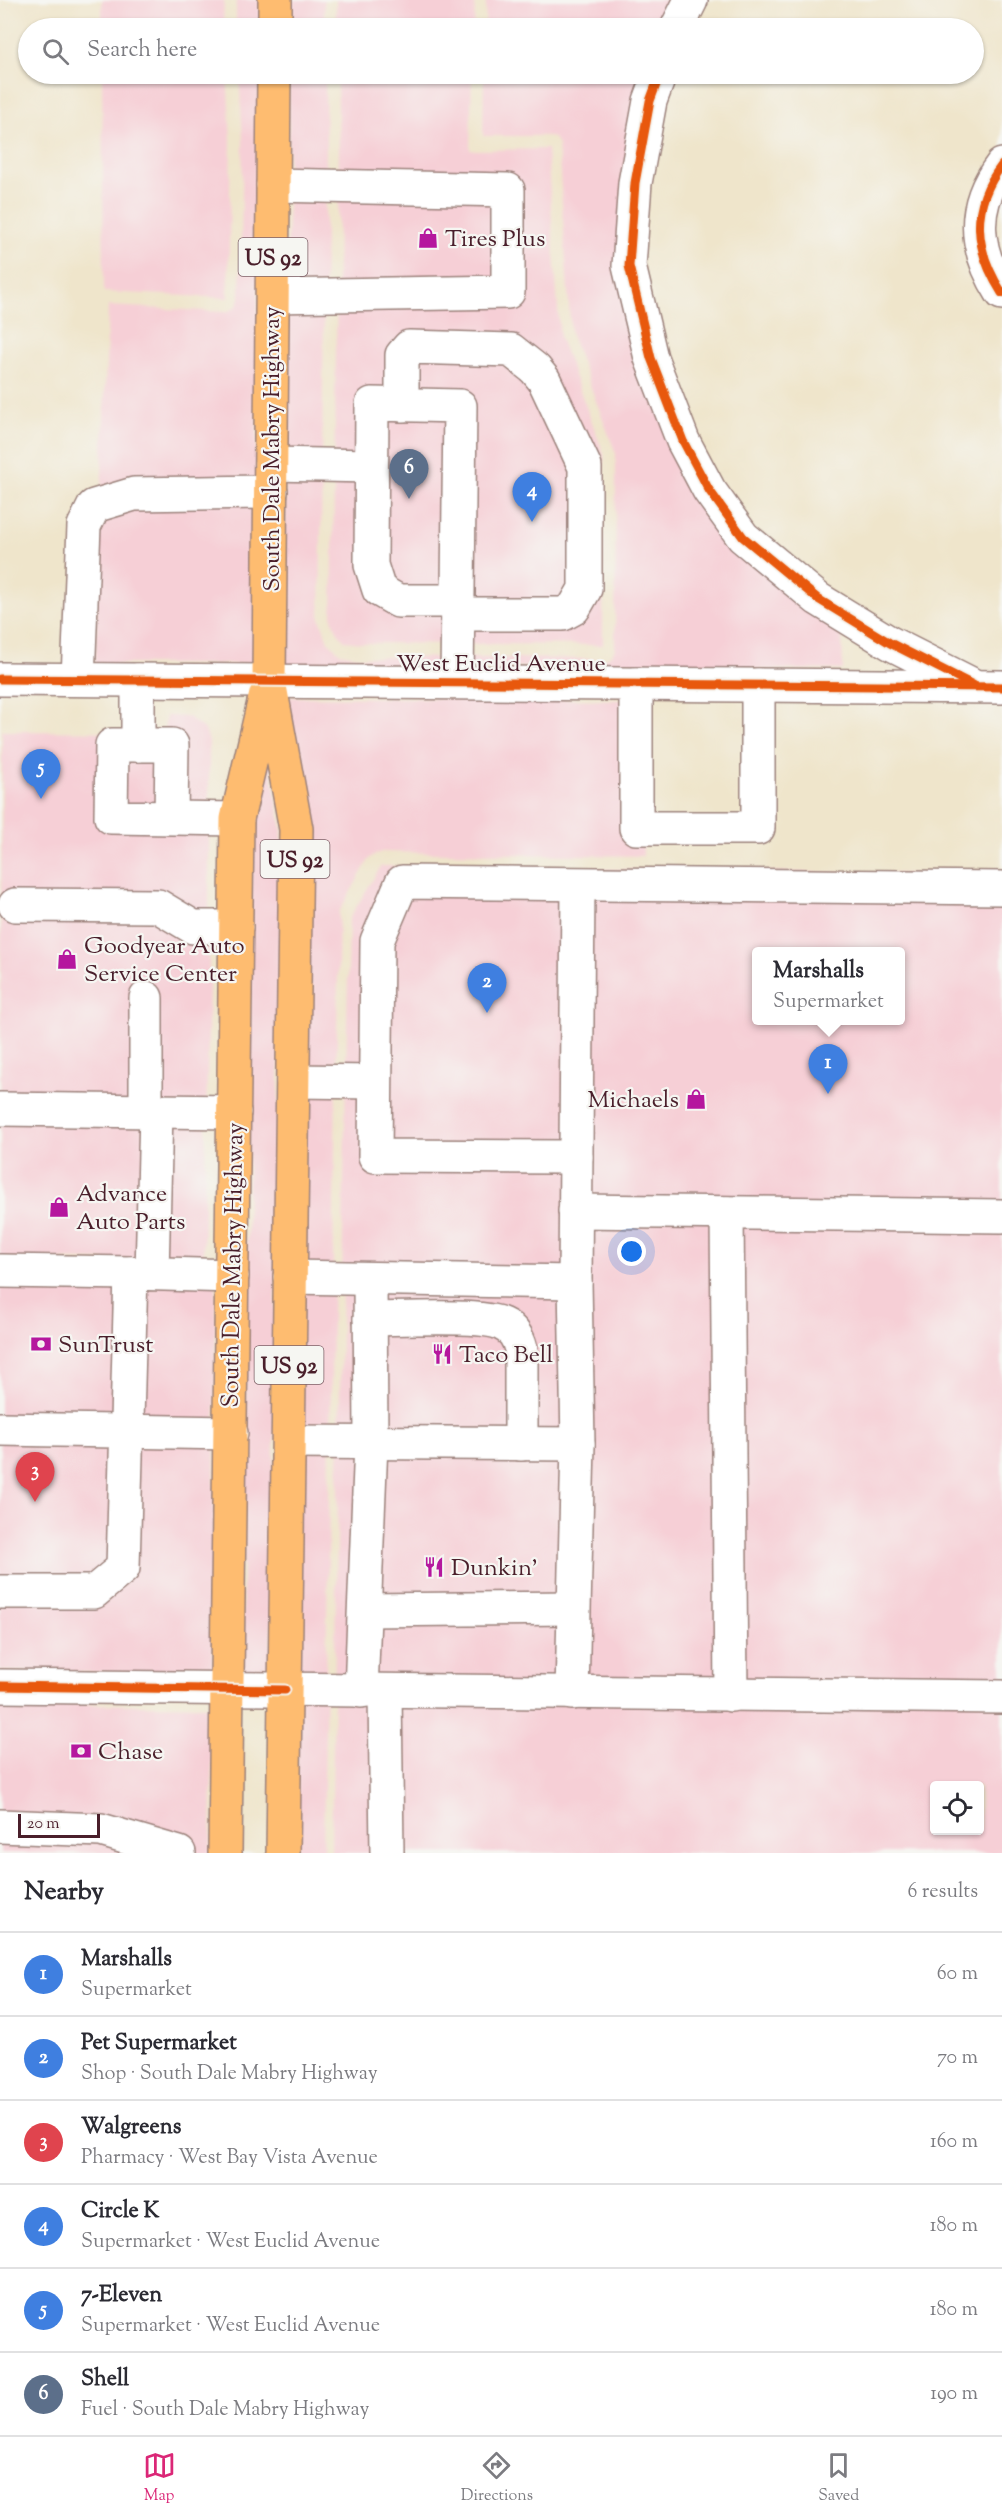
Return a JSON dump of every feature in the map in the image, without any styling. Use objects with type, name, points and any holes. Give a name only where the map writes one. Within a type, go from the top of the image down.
[{"type":"main road","points":[[275,0],[275,18]]},
{"type":"main road","name":"South Dale Mabry Highway","points":[[274,84],[269,681],[296,828],[283,1853]]},
{"type":"main road","name":"South Dale Mabry Highway","points":[[225,1853],[237,819],[269,681]]},
{"type":"street","points":[[682,18],[692,0]]},
{"type":"street","points":[[656,84],[650,101],[635,183],[629,266],[651,358],[683,441],[709,490],[743,537],[818,599],[890,643],[989,687]]},
{"type":"street","points":[[1002,165],[984,195],[979,215],[988,268],[1002,293]]},
{"type":"street","points":[[273,185],[508,190],[508,292],[273,296]]},
{"type":"street","points":[[402,405],[402,355],[410,347],[511,350],[535,369],[544,380],[585,467],[585,589],[574,608],[562,614],[458,608],[398,601],[379,590],[371,566],[372,404],[402,405],[460,406],[458,608],[457,682]]},
{"type":"street","points":[[78,679],[84,526],[94,506],[134,494],[371,466]]},
{"type":"street","name":"West Euclid Avenue","points":[[0,679],[989,687]]},
{"type":"street","points":[[138,680],[138,745]]},
{"type":"street","points":[[636,684],[636,828],[758,828],[758,685]]},
{"type":"street","points":[[171,818],[172,745],[112,745],[111,817],[171,818],[237,819]]},
{"type":"street","points":[[576,1157],[375,1156],[376,941],[402,882],[1002,888]]},
{"type":"street","points":[[572,1693],[572,1608],[578,1444],[575,1211],[578,885]]},
{"type":"street","points":[[15,905],[158,906],[193,927],[236,927]]},
{"type":"street","points":[[0,1592],[94,1592],[123,1568],[127,1432],[141,1273],[151,1111],[146,998]]},
{"type":"street","points":[[293,1081],[375,1082]]},
{"type":"street","points":[[0,1109],[234,1112]]},
{"type":"street","points":[[575,1211],[1002,1216]]},
{"type":"street","points":[[727,1213],[731,1695]]},
{"type":"street","points":[[0,1271],[232,1276]]},
{"type":"street","points":[[290,1277],[575,1282]]},
{"type":"street","points":[[370,1278],[371,1443],[365,1610],[387,1853]]},
{"type":"street","points":[[370,1319],[488,1320],[512,1331],[519,1339],[521,1349],[521,1444]]},
{"type":"street","points":[[0,1429],[231,1433]]},
{"type":"street","points":[[289,1442],[578,1444]]},
{"type":"street","points":[[365,1610],[572,1608]]},
{"type":"street","points":[[0,1686],[1002,1697]]},
{"type":"street","points":[[0,1826],[101,1830],[179,1853]]},
{"type":"shaded area","points":[[102,0],[224,0],[223,18],[102,18]]},
{"type":"shaded area","points":[[236,0],[261,0],[261,18],[236,18]]},
{"type":"shaded area","points":[[290,0],[324,0],[324,18],[289,18]]},
{"type":"shaded area","points":[[336,0],[475,0],[474,18],[336,18]]},
{"type":"shaded area","points":[[486,0],[674,0],[666,18],[485,18]]},
{"type":"shaded area","points":[[102,84],[228,84],[231,139],[228,298],[104,292]]},
{"type":"shaded area","points":[[240,84],[260,84],[255,664],[95,664],[108,306],[227,312],[237,306],[240,298],[243,140]]},
{"type":"shaded area","points":[[289,84],[325,84],[320,618],[328,641],[340,653],[361,657],[603,659],[610,656],[615,649],[616,454],[571,335],[558,145],[554,138],[547,136],[483,136],[484,84],[643,84],[622,181],[670,448],[842,632],[843,670],[284,665]]},
{"type":"shaded area","points":[[337,84],[472,84],[470,150],[547,149],[560,338],[604,454],[603,645],[362,643],[345,641],[337,631],[332,618],[339,150]]},
{"type":"shaded area","points":[[287,697],[644,700],[642,729],[643,856],[381,852],[370,858],[339,912],[323,1853],[298,1853]]},
{"type":"shaded area","points":[[166,716],[188,717],[205,730],[209,741],[209,987],[203,1261],[0,1259],[2,731],[164,732]]},
{"type":"shaded area","points":[[268,752],[282,830],[271,1674],[242,1674],[252,821]]},
{"type":"shaded area","points":[[381,866],[1002,875],[1002,1853],[331,1853],[349,919]]},
{"type":"shaded area","points":[[216,1261],[213,1674],[0,1671],[0,1273]]},
{"type":"shaded area","points":[[0,1703],[213,1706],[211,1853],[0,1853]]},
{"type":"cycle path","points":[[656,84],[650,101],[635,183],[629,266],[651,358],[683,441],[709,490],[743,537],[818,599],[890,643],[973,685]]},
{"type":"cycle path","points":[[1002,165],[985,197],[980,228],[981,244],[986,260],[1002,293]]},
{"type":"cycle path","points":[[0,679],[1002,687]]},
{"type":"cycle path","points":[[0,1686],[285,1690]]},
{"type":"place","name":"Tires Plus","points":[[428,238]]},
{"type":"place","name":"Shell","points":[[409,499]]},
{"type":"place","name":"Circle K","points":[[532,522]]},
{"type":"place","name":"7-Eleven","points":[[41,799]]},
{"type":"place","name":"Goodyear Auto Service Center","points":[[67,959]]},
{"type":"place","name":"Pet Supermarket","points":[[487,1013]]},
{"type":"place","name":"Marshalls","points":[[828,1094]]},
{"type":"place","name":"Michaels","points":[[696,1099]]},
{"type":"place","name":"Advance Auto Parts","points":[[59,1207]]},
{"type":"place","name":"SunTrust","points":[[41,1344]]},
{"type":"place","name":"Taco Bell","points":[[442,1354]]},
{"type":"place","name":"Walgreens","points":[[35,1502]]},
{"type":"place","name":"Dunkin'","points":[[434,1567]]},
{"type":"place","name":"Chase","points":[[81,1751]]}]
